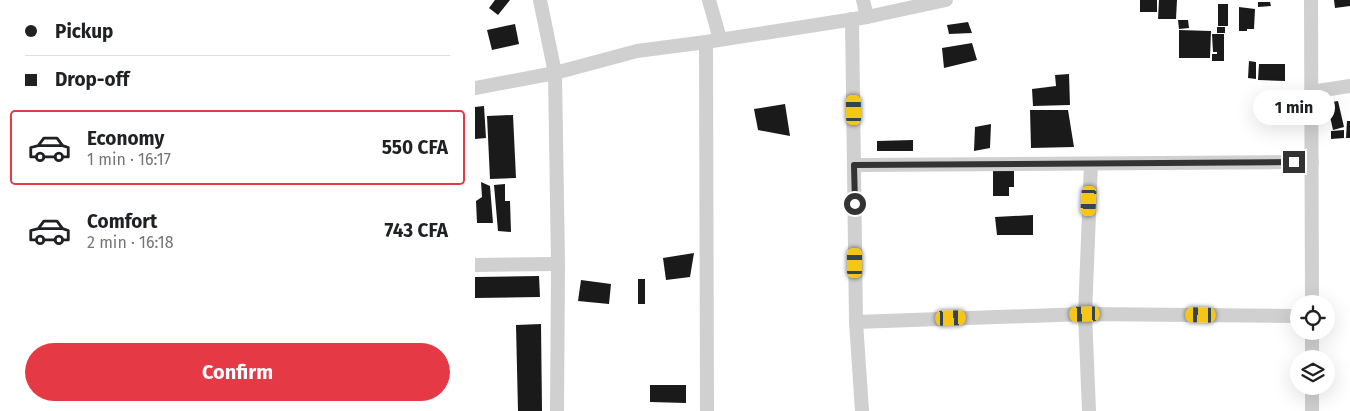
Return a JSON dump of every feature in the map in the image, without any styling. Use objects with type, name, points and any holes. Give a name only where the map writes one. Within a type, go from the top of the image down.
[{"type":"street","points":[[540,0],[555,73],[558,264],[557,411]]},
{"type":"street","points":[[709,0],[720,39]]},
{"type":"street","points":[[863,0],[867,17]]},
{"type":"street","points":[[475,88],[555,73],[637,51],[867,17],[946,0]]},
{"type":"street","points":[[1311,0],[1312,295]]},
{"type":"street","points":[[852,19],[856,322],[863,411]]},
{"type":"street","points":[[705,42],[707,411]]},
{"type":"street","points":[[1311,92],[1350,86]]},
{"type":"street","points":[[854,165],[1312,162]]},
{"type":"street","points":[[1089,411],[1085,314],[1091,164]]},
{"type":"street","points":[[475,265],[558,264]]},
{"type":"street","points":[[856,322],[1085,314],[1290,316]]},
{"type":"street","points":[[1312,395],[1312,411]]},
{"type":"building","points":[[495,0],[510,0],[498,15],[489,8]]},
{"type":"building","points":[[1140,0],[1157,0],[1157,12],[1140,12]]},
{"type":"building","points":[[1159,0],[1177,0],[1176,19],[1158,19]]},
{"type":"building","points":[[1334,0],[1350,0],[1350,6],[1335,8]]},
{"type":"building","points":[[1258,2],[1270,2],[1271,6],[1258,7]]},
{"type":"building","points":[[1218,4],[1228,4],[1228,26],[1218,26]]},
{"type":"building","points":[[1239,7],[1255,9],[1254,29],[1239,31]]},
{"type":"building","points":[[1178,20],[1188,20],[1189,28],[1179,29]]},
{"type":"building","points":[[968,22],[972,33],[949,34],[947,25]]},
{"type":"building","points":[[515,24],[519,44],[492,50],[487,30]]},
{"type":"building","points":[[1217,27],[1225,27],[1225,33],[1217,33]]},
{"type":"building","points":[[1179,30],[1211,31],[1210,58],[1179,58]]},
{"type":"building","points":[[1212,34],[1224,34],[1224,61],[1212,61],[1212,54],[1217,54],[1217,52],[1213,52]]},
{"type":"building","points":[[972,43],[977,60],[944,68],[942,48]]},
{"type":"building","points":[[1249,61],[1256,62],[1256,79],[1248,78]]},
{"type":"building","points":[[1259,64],[1285,64],[1285,81],[1258,80]]},
{"type":"building","points":[[1069,74],[1070,105],[1033,106],[1032,89],[1056,86],[1055,75]]},
{"type":"building","points":[[1338,101],[1344,127],[1333,130],[1327,103]]},
{"type":"building","points":[[785,104],[790,136],[758,130],[754,109]]},
{"type":"building","points":[[484,106],[486,138],[475,139],[475,107]]},
{"type":"building","points":[[1030,110],[1068,110],[1074,147],[1031,148]]},
{"type":"building","points":[[513,115],[516,178],[490,179],[487,116]]},
{"type":"building","points":[[1347,121],[1350,121],[1350,138],[1346,138]]},
{"type":"building","points":[[991,124],[990,148],[974,151],[975,127]]},
{"type":"building","points":[[1344,130],[1344,138],[1331,139],[1331,131]]},
{"type":"building","points":[[913,140],[913,151],[877,151],[877,141]]},
{"type":"building","points":[[993,169],[1014,169],[1014,187],[1009,187],[1009,196],[993,196]]},
{"type":"building","points":[[481,182],[490,186],[493,223],[477,223],[476,201],[482,197]]},
{"type":"building","points":[[505,184],[505,201],[510,201],[511,232],[498,231],[494,185]]},
{"type":"building","points":[[1033,215],[1033,235],[997,235],[995,217]]},
{"type":"building","points":[[694,253],[690,277],[666,280],[663,258]]},
{"type":"building","points":[[539,276],[540,297],[475,298],[475,277]]},
{"type":"building","points":[[638,279],[645,279],[645,304],[638,304]]},
{"type":"building","points":[[581,280],[611,284],[609,304],[578,301]]},
{"type":"building","points":[[541,324],[542,411],[518,411],[516,325]]},
{"type":"building","points":[[650,385],[686,385],[686,403],[650,402]]},
{"type":"route","points":[[855,204],[854,165],[1294,162]]}]
